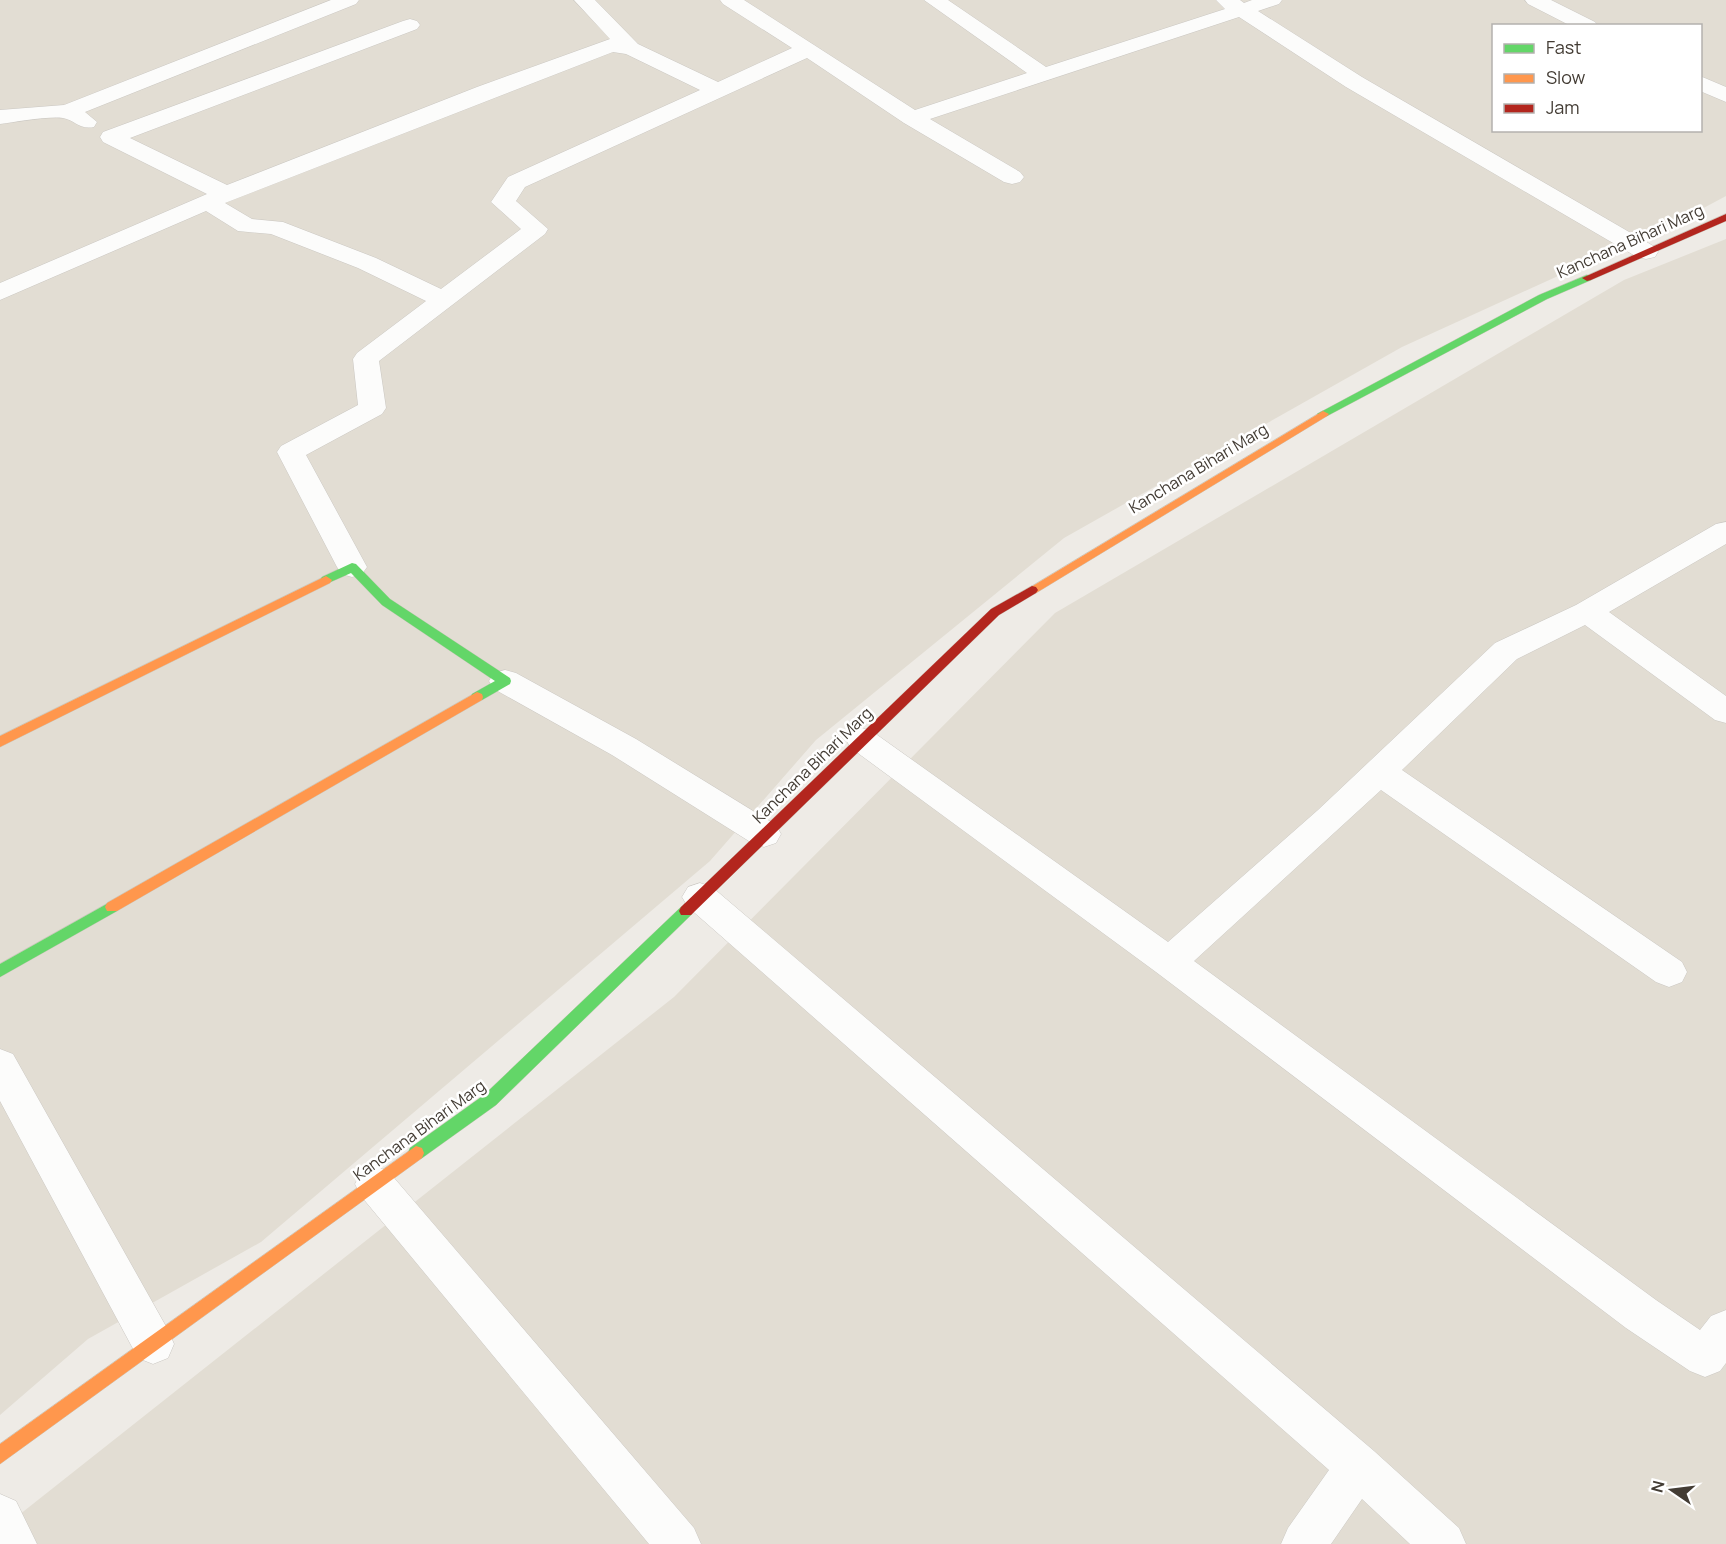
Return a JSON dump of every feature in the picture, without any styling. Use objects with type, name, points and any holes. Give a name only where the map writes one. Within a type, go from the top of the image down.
[{"type":"street","points":[[0,117],[69,111],[350,0]]},
{"type":"street","points":[[584,0],[631,48]]},
{"type":"street","points":[[730,0],[912,118],[1012,177]]},
{"type":"street","points":[[934,0],[1045,76]]},
{"type":"street","points":[[912,118],[1045,76],[1234,5],[1272,0]]},
{"type":"street","points":[[1535,0],[1584,24]]},
{"type":"street","points":[[1234,5],[1354,82],[1646,252]]},
{"type":"street","points":[[111,137],[410,25]]},
{"type":"street","points":[[0,292],[216,198],[611,45],[631,48],[718,90]]},
{"type":"street","points":[[764,834],[624,747],[505,681],[386,602],[352,567],[291,452],[372,408],[366,359],[536,230],[503,202],[516,182],[808,49]]},
{"type":"street","points":[[1702,83],[1726,95]]},
{"type":"street","points":[[69,111],[216,198],[247,226],[274,227],[367,263],[443,300]]},
{"type":"street","name":"Kanchana Bihari Marg","points":[[0,1455],[490,1101],[995,612],[1301,425],[1543,297],[1726,217]]},
{"type":"street","points":[[1169,962],[1380,772],[1506,651],[1587,612],[1726,531]]},
{"type":"street","points":[[0,742],[352,567]]},
{"type":"street","points":[[1587,612],[1632,642],[1726,712]]},
{"type":"street","points":[[0,971],[505,681]]},
{"type":"street","points":[[862,740],[1169,962],[1641,1314],[1705,1357],[1726,1330]]},
{"type":"street","points":[[1380,772],[1669,972]]},
{"type":"street","points":[[700,897],[1358,1466],[1443,1544]]},
{"type":"street","points":[[0,1065],[153,1344]]},
{"type":"street","points":[[375,1184],[678,1544]]},
{"type":"street","points":[[1304,1544],[1358,1466]]},
{"type":"street","points":[[0,1516],[14,1544]]},
{"type":"shaded area","points":[[0,0],[1726,0],[1726,196],[1681,220],[1402,347],[1064,538],[816,740],[710,861],[261,1242],[88,1339],[0,1415]]},
{"type":"shaded area","points":[[1726,239],[1726,1544],[0,1544],[0,1530],[674,997],[1055,613],[1624,280]]},
{"type":"traffic: fast","points":[[1323,414],[1543,297],[1587,278]]},
{"type":"traffic: fast","points":[[326,580],[352,567],[386,602],[505,681],[477,697]]},
{"type":"traffic: fast","points":[[0,971],[112,907]]},
{"type":"traffic: fast","points":[[416,1153],[490,1100],[686,911]]},
{"type":"traffic: slow","points":[[1032,590],[1323,414]]},
{"type":"traffic: slow","points":[[0,742],[326,580]]},
{"type":"traffic: slow","points":[[112,907],[477,697]]},
{"type":"traffic: slow","points":[[0,1455],[416,1153]]},
{"type":"traffic: jam","points":[[1587,278],[1726,217]]},
{"type":"traffic: jam","points":[[686,911],[995,612],[1032,590]]}]
